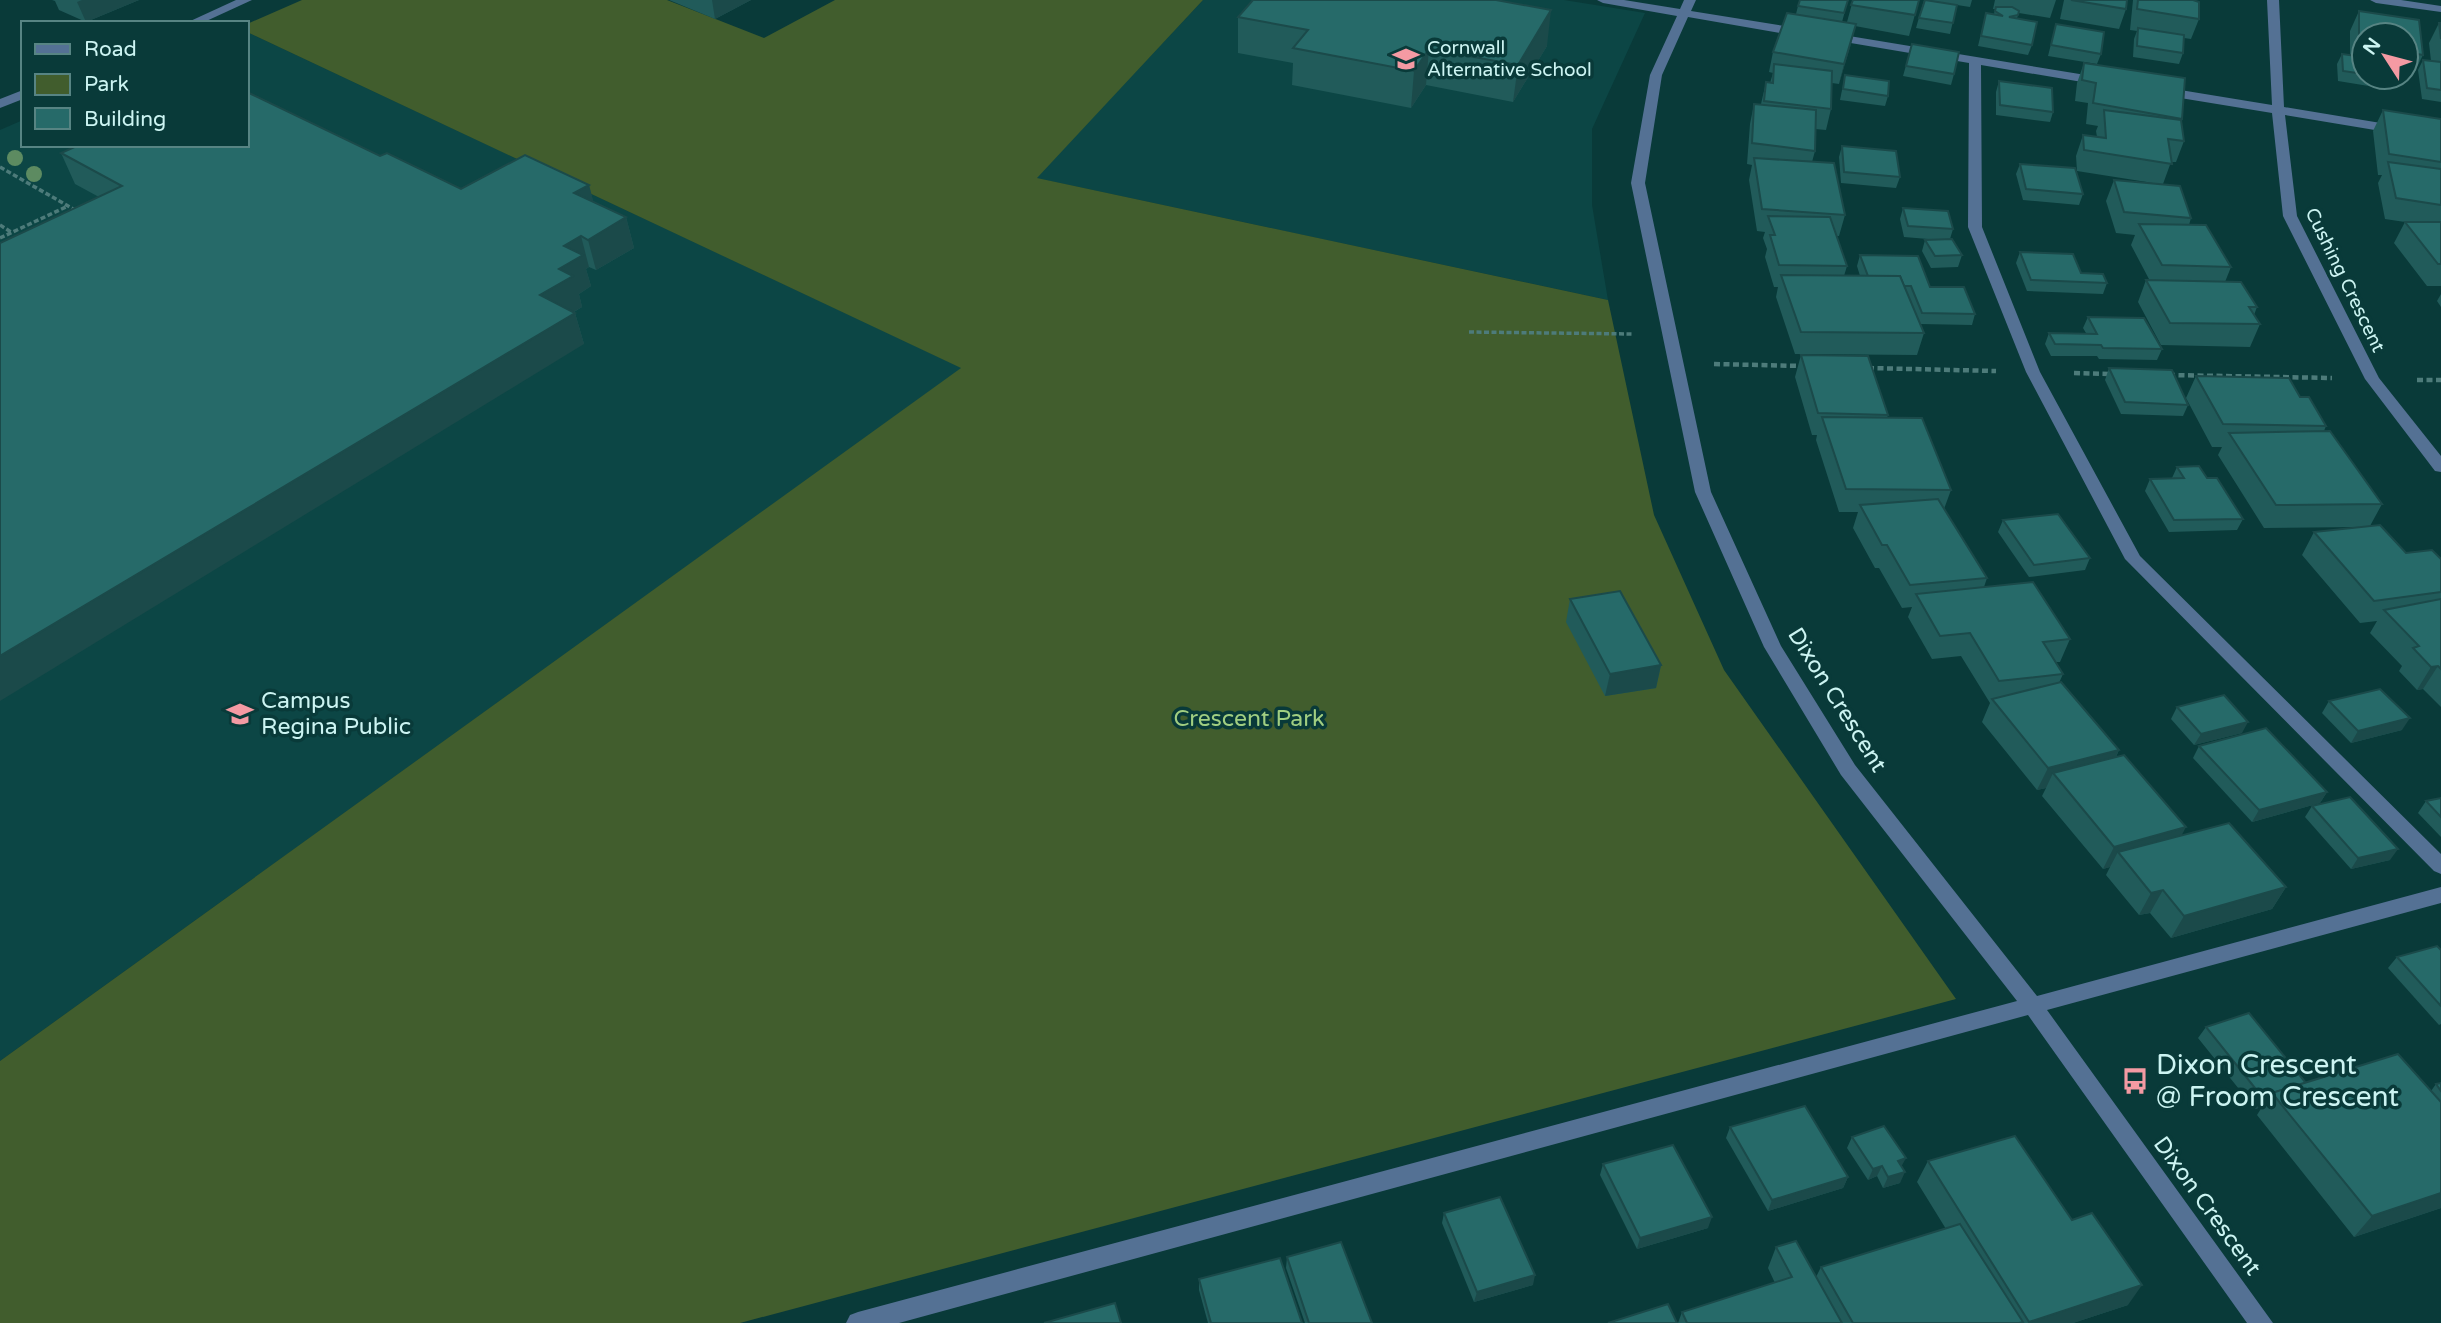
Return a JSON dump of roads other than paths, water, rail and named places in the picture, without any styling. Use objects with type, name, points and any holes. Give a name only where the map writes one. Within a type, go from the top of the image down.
[{"type":"street","points":[[197,21],[246,0]]},
{"type":"street","points":[[1603,0],[1687,7],[1975,61],[2113,83]]},
{"type":"street","name":"Cushing Crescent","points":[[2273,0],[2278,110],[2290,216],[2372,379],[2441,467]]},
{"type":"street","points":[[2376,0],[2441,9]]},
{"type":"street","name":"Dixon Crescent","points":[[1687,7],[1656,75],[1638,184],[1703,492],[1773,647],[1848,771],[2032,1006],[2260,1323]]},
{"type":"street","points":[[1975,61],[1975,227],[2034,372],[2133,559],[2441,866]]},
{"type":"street","points":[[2154,90],[2441,137]]},
{"type":"street","points":[[0,104],[21,95]]},
{"type":"street","points":[[858,1323],[2441,895]]},
{"type":"place","name":"Cornwall Alternative School","points":[[1406,59]]},
{"type":"place","name":"Campus Regina Public","points":[[240,714]]},
{"type":"place","name":"Dixon Crescent @ Froom Crescent","points":[[2135,1081]]},
{"type":"park label","name":"Crescent Park","points":[[1249,719]]}]
